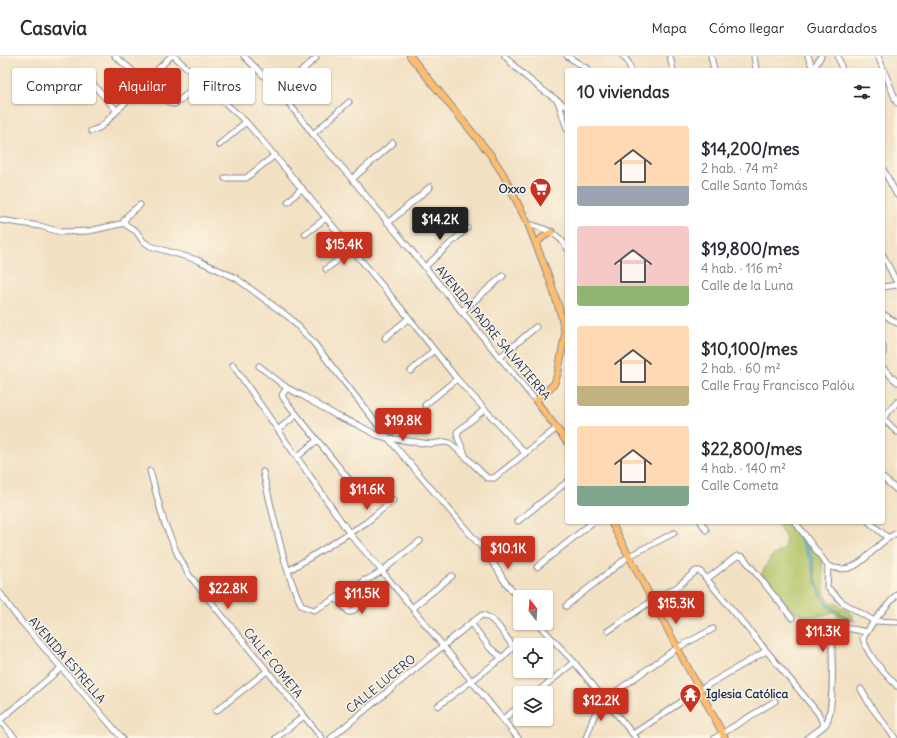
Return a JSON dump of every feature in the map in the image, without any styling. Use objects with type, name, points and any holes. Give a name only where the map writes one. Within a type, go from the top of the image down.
[{"type":"main road","points":[[410,56],[490,154],[503,174],[528,224],[536,244],[559,308],[565,334],[558,373],[554,384],[536,402]]},
{"type":"main road","points":[[536,244],[543,237],[552,232]]},
{"type":"main road","name":"AVENIDA PADRE SALVATIERRA","points":[[536,402],[565,439]]},
{"type":"main road","points":[[612,524],[723,736]]},
{"type":"street","points":[[115,56],[129,68]]},
{"type":"street","points":[[160,68],[173,56],[189,71]]},
{"type":"street","name":"AVENIDA PADRE SALVATIERRA","points":[[244,56],[263,75]]},
{"type":"street","points":[[505,56],[519,71],[565,106]]},
{"type":"street","points":[[568,56],[586,68]]},
{"type":"street","points":[[623,56],[630,68]]},
{"type":"street","points":[[670,56],[673,68]]},
{"type":"street","points":[[711,56],[714,68]]},
{"type":"street","points":[[754,56],[756,68]]},
{"type":"street","points":[[808,56],[812,68]]},
{"type":"street","points":[[814,68],[821,56]]},
{"type":"street","points":[[838,56],[841,68]]},
{"type":"street","points":[[878,56],[883,68]]},
{"type":"street","points":[[305,68],[316,58]]},
{"type":"street","points":[[885,73],[897,103]]},
{"type":"street","points":[[96,87],[117,111]]},
{"type":"street","points":[[181,98],[189,92]]},
{"type":"street","points":[[558,101],[565,123]]},
{"type":"street","points":[[313,134],[350,102]]},
{"type":"street","points":[[90,131],[99,128],[124,104]]},
{"type":"street","points":[[226,104],[246,122],[353,249],[484,410],[525,453]]},
{"type":"street","name":"AVENIDA PADRE SALVATIERRA","points":[[289,104],[536,402]]},
{"type":"street","points":[[219,145],[246,122]]},
{"type":"street","points":[[352,179],[393,143]]},
{"type":"street","points":[[225,178],[246,178],[275,156]]},
{"type":"street","points":[[885,173],[897,195]]},
{"type":"street","points":[[388,223],[430,187]]},
{"type":"street","points":[[288,202],[302,188]]},
{"type":"street","points":[[125,223],[124,221],[128,215],[140,205]]},
{"type":"street","points":[[305,234],[326,218]]},
{"type":"street","points":[[0,220],[40,226],[60,232],[89,231],[125,223],[136,231],[144,242],[150,246],[197,260],[236,278],[290,318],[313,342],[388,438],[483,549],[513,592]]},
{"type":"street","points":[[528,224],[544,228],[552,232],[565,244]]},
{"type":"street","points":[[425,267],[467,228]]},
{"type":"street","points":[[326,269],[353,249]]},
{"type":"street","points":[[885,260],[897,284],[885,287]]},
{"type":"street","points":[[461,312],[503,276]]},
{"type":"street","points":[[885,315],[896,323]]},
{"type":"street","points":[[385,338],[409,318]]},
{"type":"street","points":[[499,358],[536,327]]},
{"type":"street","points":[[411,370],[434,350]]},
{"type":"street","points":[[233,366],[350,534],[444,646],[518,738]]},
{"type":"street","points":[[259,366],[287,388],[338,416],[377,435],[430,444],[445,442],[450,443],[484,476],[490,479],[494,478],[557,428]]},
{"type":"street","points":[[885,370],[897,382]]},
{"type":"street","points":[[425,405],[458,379]]},
{"type":"street","points":[[287,388],[282,395],[284,399],[316,441],[359,492]]},
{"type":"street","points":[[885,416],[897,402]]},
{"type":"street","points":[[467,458],[458,438],[458,432],[484,410]]},
{"type":"street","points":[[278,430],[296,414]]},
{"type":"street","points":[[885,420],[897,432]]},
{"type":"street","points":[[297,457],[316,441]]},
{"type":"street","name":"CALLE COMETA","points":[[150,471],[164,522],[177,553],[189,575],[322,738]]},
{"type":"street","points":[[263,472],[272,513],[288,571],[297,598],[302,606],[314,610],[336,598],[364,580],[382,571],[420,541]]},
{"type":"street","points":[[885,480],[897,490]]},
{"type":"street","points":[[518,521],[565,484]]},
{"type":"street","points":[[288,571],[350,534],[393,500]]},
{"type":"street","points":[[537,567],[591,524]]},
{"type":"street","points":[[702,524],[706,530]]},
{"type":"street","points":[[796,524],[828,566],[838,570],[848,569],[858,564],[888,538],[897,533]]},
{"type":"street","points":[[871,524],[888,538]]},
{"type":"street","points":[[566,606],[629,556],[674,533]]},
{"type":"street","points":[[707,579],[737,556],[743,557],[792,618]]},
{"type":"street","points":[[828,566],[827,583],[829,590],[842,602],[874,621],[897,622]]},
{"type":"street","points":[[608,631],[653,600],[677,588],[696,571],[700,571],[818,713],[824,725]]},
{"type":"street","points":[[412,608],[452,576]]},
{"type":"street","points":[[336,598],[348,612],[351,612],[364,602],[364,580]]},
{"type":"street","name":"AVENIDA ESTRELLA","points":[[0,592],[14,613],[122,738]]},
{"type":"street","points":[[897,594],[874,621],[863,638],[864,644],[878,664],[897,686]]},
{"type":"street","name":"CALLE LUCERO","points":[[331,738],[482,615],[496,623],[512,645],[512,648],[502,658]]},
{"type":"street","points":[[438,706],[502,658],[489,647],[471,623]]},
{"type":"street","points":[[807,738],[824,725],[831,708],[832,638],[836,632],[842,629],[850,628],[866,632]]},
{"type":"street","points":[[586,738],[594,716],[604,700],[677,648],[713,629]]},
{"type":"street","points":[[544,630],[574,662],[635,736],[699,690],[766,651]]},
{"type":"street","points":[[545,686],[574,662]]},
{"type":"street","points":[[15,738],[0,720],[61,668]]},
{"type":"street","points":[[216,711],[267,671]]},
{"type":"street","points":[[861,689],[870,705],[895,738]]},
{"type":"street","points":[[715,738],[723,736],[775,701]]},
{"type":"street","points":[[503,720],[513,712]]},
{"type":"street","points":[[276,738],[304,716]]},
{"type":"green space","points":[[778,524],[793,524],[822,558],[824,591],[828,600],[839,605],[854,616],[848,623],[833,612],[809,616],[799,613],[783,601],[769,583],[762,573],[771,557],[784,549],[786,539]]},
{"type":"water","points":[[787,524],[791,524],[798,530],[813,559],[815,577],[824,600],[838,612],[856,621],[850,620],[826,605],[817,587],[811,562],[796,531]]},
{"type":"place","name":"Oxxo","points":[[541,208]]},
{"type":"place","name":"Iglesia Católica","points":[[691,714]]}]
